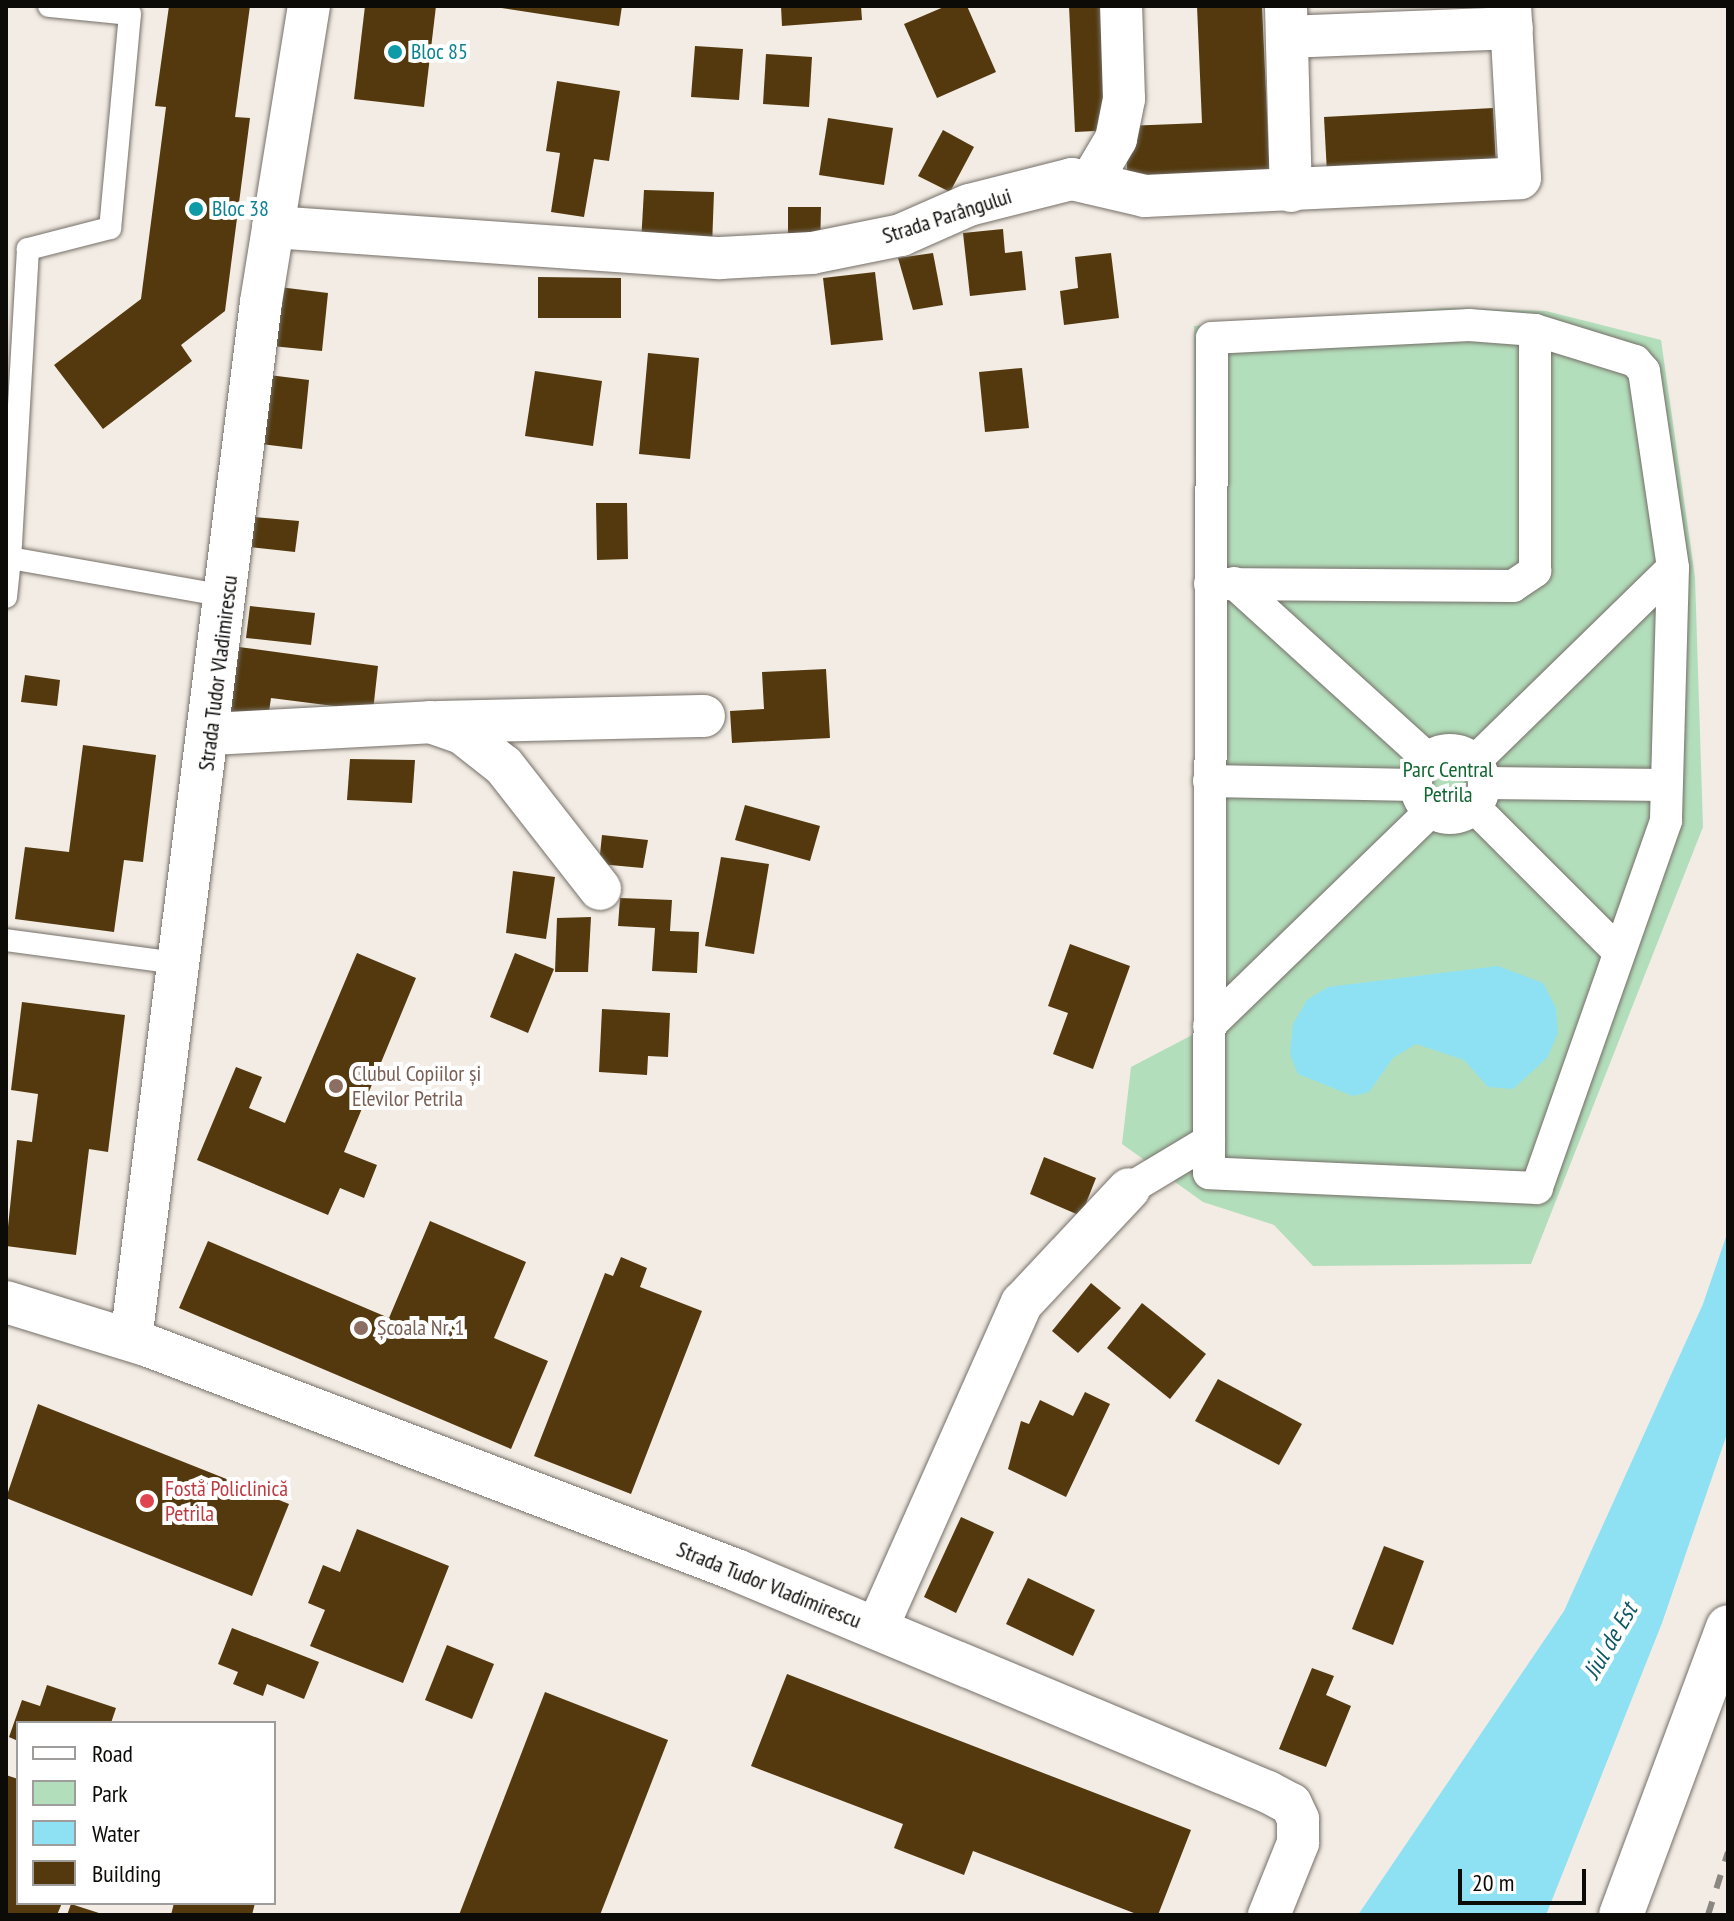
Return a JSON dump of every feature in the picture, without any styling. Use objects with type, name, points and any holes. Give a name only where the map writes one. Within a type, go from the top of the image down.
[{"type":"street","name":"Strada Tudor Vladimirescu","points":[[131,1340],[183,964],[273,227],[309,6]]},
{"type":"street","points":[[1090,183],[1116,139],[1124,99],[1121,6]]},
{"type":"street","name":"Strada Parângului","points":[[273,227],[720,258],[812,253],[901,235],[969,205],[1072,179],[1145,196],[1520,178],[1511,17]]},
{"type":"street","points":[[1291,191],[1287,22],[1511,17]]},
{"type":"street","points":[[1469,325],[1535,330],[1635,361],[1644,371],[1673,568],[1666,821],[1617,950],[1537,1188],[1209,1173],[1209,781],[1222,583],[1212,338],[1469,325]]},
{"type":"street","points":[[1222,583],[1513,586],[1535,571],[1535,330]]},
{"type":"street","points":[[1222,583],[1424,785],[1446,820],[1673,568]]},
{"type":"street","points":[[211,734],[430,722],[704,716]]},
{"type":"street","points":[[430,722],[462,733],[504,766],[600,889]]},
{"type":"street","points":[[1209,1026],[1424,785],[1461,751],[1479,784],[1617,950]]},
{"type":"street","points":[[1209,781],[1424,785]]},
{"type":"street","points":[[1479,784],[1666,785]]},
{"type":"street","points":[[877,1628],[1022,1303],[1129,1189],[1209,1141]]},
{"type":"street","name":"Strada Tudor Vladimirescu","points":[[6,1302],[131,1340],[877,1628],[1291,1804],[1298,1843],[1269,1915]]},
{"type":"street","points":[[1621,1915],[1728,1627]]},
{"type":"lane","points":[[6,597],[28,249],[110,228],[131,10],[49,6]]},
{"type":"lane","points":[[10,558],[226,596]]},
{"type":"lane","points":[[6,940],[183,964]]},
{"type":"green space","name":"Parc Central Petrila","points":[[1448,308],[1546,311],[1661,340],[1695,577],[1703,827],[1531,1264],[1313,1266],[1274,1225],[1203,1202],[1122,1144],[1131,1067],[1196,1033],[1194,326]]},
{"type":"water","points":[[1498,966],[1543,983],[1556,1008],[1558,1033],[1547,1058],[1513,1089],[1488,1087],[1464,1060],[1416,1044],[1393,1058],[1369,1092],[1353,1096],[1298,1074],[1290,1054],[1293,1024],[1307,1000],[1328,987]]},
{"type":"water","name":"Jiul de Est","points":[[1728,1231],[1728,1431],[1662,1623],[1546,1915],[1358,1915],[1564,1611],[1703,1304]]},
{"type":"building","name":"Bloc 38","points":[[169,6],[250,6],[235,117],[250,118],[225,311],[181,345],[192,361],[103,429],[54,365],[141,299],[166,107],[155,106]]},
{"type":"building","name":"Bloc 85","points":[[365,6],[436,6],[424,107],[354,99]]},
{"type":"building","points":[[488,6],[622,6],[619,26]]},
{"type":"building","points":[[781,6],[861,6],[862,20],[782,26]]},
{"type":"building","points":[[946,6],[967,6],[996,72],[937,98],[904,24]]},
{"type":"building","points":[[1069,6],[1109,6],[1115,130],[1075,132]]},
{"type":"building","points":[[1197,6],[1262,6],[1270,180],[1128,187],[1125,126],[1202,123]]},
{"type":"building","points":[[695,46],[743,49],[739,100],[691,97]]},
{"type":"building","points":[[766,54],[812,57],[809,107],[763,104]]},
{"type":"building","points":[[557,81],[620,91],[609,161],[594,159],[584,217],[551,212],[560,153],[546,151]]},
{"type":"building","points":[[1493,108],[1496,165],[1327,173],[1324,117]]},
{"type":"building","points":[[828,118],[893,128],[884,185],[819,175]]},
{"type":"building","points":[[943,130],[974,147],[950,192],[918,176]]},
{"type":"building","points":[[644,190],[714,192],[712,246],[641,243]]},
{"type":"building","points":[[788,207],[821,207],[820,251],[788,251]]},
{"type":"building","points":[[1003,229],[1005,253],[1022,251],[1026,290],[970,296],[963,233]]},
{"type":"building","points":[[933,253],[943,305],[913,310],[898,258]]},
{"type":"building","points":[[1111,253],[1119,318],[1064,325],[1060,291],[1078,288],[1075,257]]},
{"type":"building","points":[[875,272],[883,340],[831,345],[823,278]]},
{"type":"building","points":[[538,277],[621,278],[621,318],[538,318]]},
{"type":"building","points":[[279,287],[328,293],[322,351],[272,346]]},
{"type":"building","points":[[648,353],[699,358],[690,459],[639,454]]},
{"type":"building","points":[[1022,368],[1029,428],[985,432],[979,372]]},
{"type":"building","points":[[535,371],[602,381],[593,446],[525,436]]},
{"type":"building","points":[[269,375],[309,380],[302,449],[261,444]]},
{"type":"building","points":[[596,503],[627,503],[628,559],[597,560]]},
{"type":"building","points":[[253,517],[299,521],[295,552],[250,547]]},
{"type":"building","points":[[250,606],[315,613],[311,645],[246,638]]},
{"type":"building","points":[[239,647],[378,666],[373,711],[271,698],[267,725],[229,721]]},
{"type":"building","points":[[826,669],[830,738],[732,743],[730,711],[764,709],[762,672]]},
{"type":"building","points":[[25,675],[60,680],[57,706],[21,702]]},
{"type":"building","points":[[83,745],[156,755],[143,862],[124,860],[114,932],[15,919],[25,847],[69,852]]},
{"type":"building","points":[[350,759],[415,760],[412,803],[347,800]]},
{"type":"building","points":[[745,805],[820,826],[810,861],[735,840]]},
{"type":"building","points":[[602,835],[648,840],[643,868],[599,864]]},
{"type":"building","points":[[721,857],[769,864],[754,954],[705,946]]},
{"type":"building","points":[[513,871],[555,877],[546,939],[506,933]]},
{"type":"building","points":[[620,898],[672,900],[670,931],[699,932],[697,973],[652,971],[655,928],[618,926]]},
{"type":"building","points":[[591,917],[588,972],[555,972],[557,918]]},
{"type":"building","points":[[1070,944],[1130,966],[1093,1069],[1053,1054],[1068,1013],[1048,1006]]},
{"type":"building","name":"Clubul Copiilor și Elevilor Petrila","points":[[357,953],[416,978],[344,1152],[377,1165],[364,1198],[340,1188],[328,1215],[197,1160],[236,1067],[262,1077],[249,1108],[285,1123]]},
{"type":"building","points":[[515,953],[554,969],[528,1033],[490,1017]]},
{"type":"building","points":[[22,1002],[125,1015],[108,1152],[89,1149],[76,1255],[6,1246],[17,1140],[32,1142],[38,1094],[11,1090]]},
{"type":"building","points":[[602,1009],[670,1013],[668,1057],[648,1056],[647,1075],[599,1072]]},
{"type":"building","points":[[1044,1157],[1096,1178],[1081,1216],[1030,1194]]},
{"type":"building","name":"Școala Nr. 1","points":[[430,1221],[526,1262],[494,1338],[548,1361],[511,1449],[179,1308],[208,1241],[389,1318]]},
{"type":"building","points":[[621,1257],[647,1268],[640,1287],[702,1311],[631,1494],[534,1456],[605,1273],[613,1276]]},
{"type":"building","points":[[1091,1283],[1121,1308],[1078,1353],[1052,1331]]},
{"type":"building","points":[[1142,1303],[1206,1354],[1170,1399],[1107,1348]]},
{"type":"building","points":[[1218,1379],[1302,1424],[1279,1465],[1195,1421]]},
{"type":"building","points":[[1085,1392],[1110,1404],[1066,1497],[1008,1469],[1021,1421],[1029,1424],[1040,1400],[1073,1416]]},
{"type":"building","name":"Fostă Policlinică Petrila","points":[[38,1404],[289,1504],[252,1596],[6,1498]]},
{"type":"building","points":[[961,1517],[994,1532],[956,1613],[924,1597]]},
{"type":"building","points":[[357,1529],[449,1566],[403,1683],[310,1646],[325,1610],[308,1603],[323,1565],[340,1572]]},
{"type":"building","points":[[1384,1546],[1424,1561],[1393,1645],[1352,1629]]},
{"type":"building","points":[[1028,1578],[1095,1610],[1073,1656],[1006,1624]]},
{"type":"building","points":[[232,1628],[319,1662],[304,1699],[267,1684],[263,1696],[233,1684],[238,1672],[218,1664]]},
{"type":"building","points":[[447,1645],[494,1664],[472,1719],[425,1700]]},
{"type":"building","points":[[1312,1668],[1334,1676],[1326,1695],[1351,1706],[1326,1767],[1279,1749]]},
{"type":"building","points":[[787,1674],[1191,1830],[1158,1915],[1139,1915],[973,1851],[964,1875],[894,1848],[903,1824],[751,1766]]},
{"type":"building","points":[[47,1685],[116,1708],[112,1721],[16,1721],[16,1740],[9,1737],[22,1700],[40,1706]]},
{"type":"building","points":[[545,1692],[668,1740],[600,1915],[459,1915]]},
{"type":"building","points":[[6,1775],[16,1778],[16,1905],[61,1905],[57,1915],[6,1915]]},
{"type":"building","points":[[71,1905],[102,1914],[102,1915],[67,1915]]},
{"type":"building","points":[[174,1905],[254,1905],[252,1915],[171,1915]]},
{"type":"railway","points":[[1708,1915],[1728,1852]]},
{"type":"place","name":"Bloc 85","points":[[395,52]]},
{"type":"place","name":"Bloc 38","points":[[196,209]]},
{"type":"place","name":"Clubul Copiilor și Elevilor Petrila","points":[[336,1086]]},
{"type":"place","name":"Școala Nr. 1","points":[[361,1328]]},
{"type":"place","name":"Fostă Policlinică Petrila","points":[[147,1501]]}]
